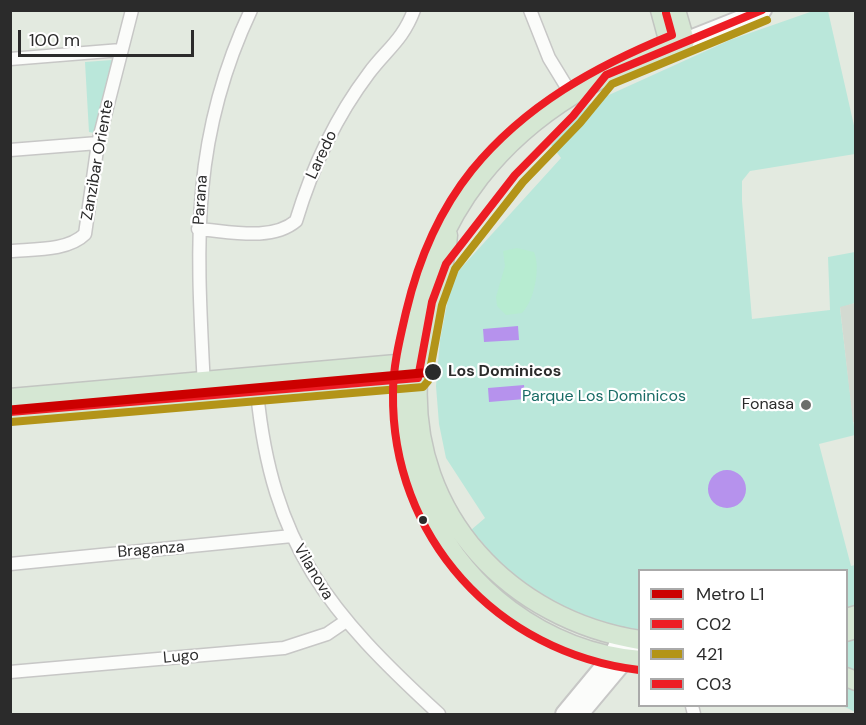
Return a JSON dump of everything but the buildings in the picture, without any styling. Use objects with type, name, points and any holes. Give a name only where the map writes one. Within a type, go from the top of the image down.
[{"type":"main road","points":[[660,10],[677,44]]},
{"type":"main road","points":[[676,10],[677,44]]},
{"type":"main road","points":[[626,659],[572,644],[526,621],[491,594],[460,561],[431,515],[415,475],[405,430],[412,371],[432,302],[446,264],[448,230],[460,205],[501,154],[526,129],[571,94],[677,44]]},
{"type":"main road","points":[[10,398],[202,388],[412,371]]},
{"type":"main road","points":[[10,412],[202,388],[257,392],[412,371]]},
{"type":"main road","points":[[412,371],[430,470],[446,507],[473,548],[501,577],[541,607],[577,624],[632,638]]},
{"type":"street","name":"Zanzibar Oriente","points":[[10,251],[66,245],[79,240],[85,234],[98,143],[132,10]]},
{"type":"street","name":"Parana","points":[[202,388],[198,229],[203,169],[214,111],[232,54],[251,10]]},
{"type":"street","name":"Laredo","points":[[198,229],[266,234],[287,229],[296,221],[320,154],[341,114],[370,71],[396,44],[408,26],[414,10]]},
{"type":"street","points":[[530,10],[549,58],[571,94]]},
{"type":"street","points":[[677,44],[762,10]]},
{"type":"street","points":[[10,58],[121,50]]},
{"type":"street","points":[[10,150],[98,143]]},
{"type":"street","name":"Vilanova","points":[[257,392],[268,464],[292,536],[316,580],[346,621],[390,669],[439,714]]},
{"type":"street","name":"Braganza","points":[[10,564],[292,536]]},
{"type":"street","name":"Lugo","points":[[10,672],[284,648],[327,634],[346,621]]},
{"type":"street","points":[[580,714],[626,659],[632,638]]},
{"type":"street","points":[[564,714],[626,659]]},
{"type":"green space","name":"Parque Los Dominicos","points":[[813,11],[828,11],[855,130],[855,154],[750,171],[742,181],[742,201],[752,319],[830,310],[828,257],[855,252],[855,303],[840,308],[855,435],[819,444],[851,566],[855,565],[855,607],[848,609],[848,569],[638,569],[638,630],[589,619],[541,599],[504,567],[471,530],[485,518],[446,458],[439,424],[436,386],[440,340],[452,278],[561,158],[551,145],[589,104],[730,40]]},
{"type":"green space","points":[[112,60],[94,133],[89,132],[85,62]]},
{"type":"green space","points":[[517,248],[534,252],[537,267],[535,284],[530,301],[522,313],[506,315],[497,306],[496,297],[505,266],[503,251]]},
{"type":"green space","points":[[855,634],[855,674],[848,670],[848,637]]},
{"type":"green space","points":[[848,685],[855,688],[855,712],[845,707],[848,707]]},
{"type":"shaded area","points":[[855,303],[856,422],[853,422],[840,307]]},
{"type":"shaded area","points":[[518,326],[519,340],[484,342],[483,329]]},
{"type":"shaded area","points":[[524,385],[525,399],[489,402],[488,388]]},
{"type":"shaded area","points":[[727,470],[741,475],[746,489],[741,503],[727,508],[713,503],[708,489],[713,475]]},
{"type":"metro line","name":"L1","points":[[10,410],[433,372]]},
{"type":"transit line","name":"C02","points":[[10,412],[418,378],[432,302],[446,264],[515,175],[573,116],[606,75],[762,10]]},
{"type":"transit line","name":"C03","points":[[638,670],[588,659],[540,640],[498,613],[462,579],[433,539],[411,495],[397,446],[393,383],[406,312],[423,255],[449,202],[460,186],[493,147],[539,107],[589,74],[672,35],[666,13]]},
{"type":"transit line","name":"421","points":[[11,422],[423,387],[428,381],[442,305],[455,269],[523,182],[580,123],[612,84],[767,20]]},
{"type":"place","name":"Los Dominicos","points":[[433,372]]},
{"type":"place","name":"Fonasa","points":[[806,405]]}]
